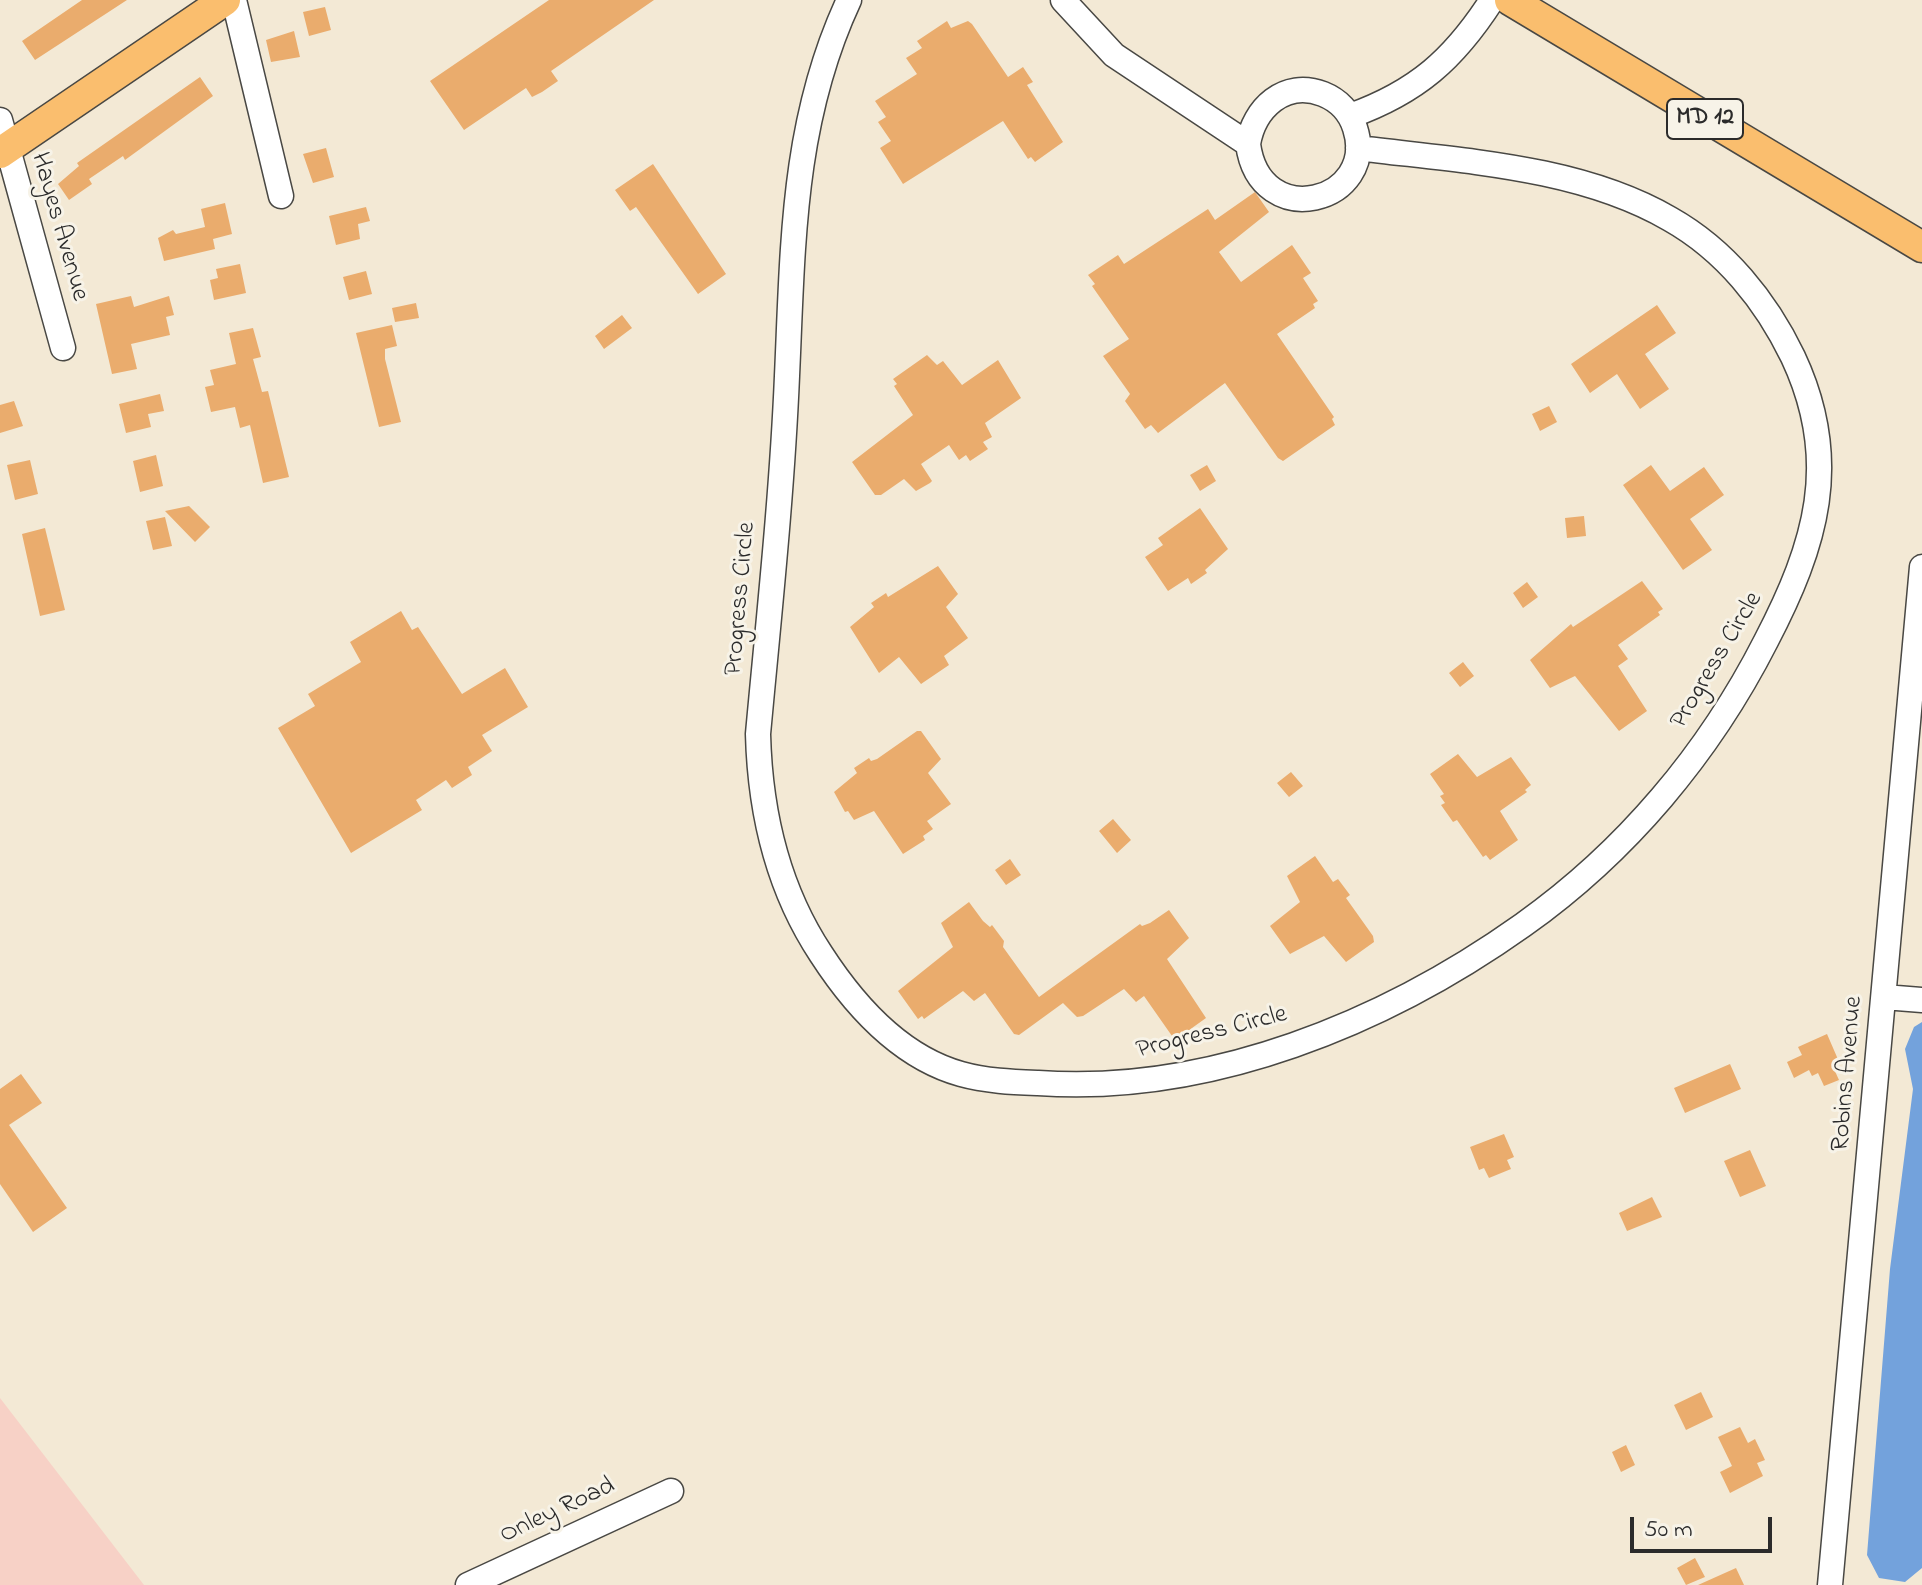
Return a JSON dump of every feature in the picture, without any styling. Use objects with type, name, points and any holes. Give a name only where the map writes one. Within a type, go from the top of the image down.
[{"type":"main road","points":[[2,141],[225,0]]},
{"type":"main road","name":"MD 12","points":[[1510,0],[1922,247]]},
{"type":"street","points":[[234,0],[281,196]]},
{"type":"street","name":"Progress Circle","points":[[849,0],[810,113],[792,227],[787,376],[758,734],[759,775],[764,808],[789,899],[831,971],[854,1003],[883,1030],[958,1074],[1072,1086],[1142,1082],[1270,1053],[1406,996],[1526,923],[1570,889],[1622,841],[1665,796],[1704,742],[1752,669],[1786,604],[1810,545],[1820,496],[1818,444],[1812,405],[1799,371],[1776,323],[1748,283],[1703,242],[1670,219],[1599,189],[1555,177],[1358,148]]},
{"type":"street","points":[[1063,0],[1114,55],[1248,144]]},
{"type":"street","points":[[1350,116],[1382,105],[1439,68],[1455,52],[1492,0]]},
{"type":"street","points":[[1287,92],[1321,93],[1336,101],[1350,116],[1358,148],[1347,178],[1336,190],[1304,200],[1286,198],[1270,190],[1254,169],[1248,144],[1259,112],[1287,92]]},
{"type":"street","name":"Hayes Avenue","points":[[2,141],[63,348]]},
{"type":"street","name":"Robins Avenue","points":[[1830,1585],[1919,641],[1922,567]]},
{"type":"street","points":[[1884,997],[1922,1000]]},
{"type":"street","name":"Onley Road","points":[[468,1585],[671,1491]]},
{"type":"shaded area","points":[[0,1398],[144,1585],[0,1585]]},
{"type":"water","points":[[1922,1022],[1922,1568],[1905,1582],[1879,1578],[1867,1555],[1890,1269],[1913,1089],[1905,1049],[1914,1027]]},
{"type":"building","points":[[82,0],[127,0],[35,60],[22,41]]},
{"type":"building","points":[[549,0],[654,0],[551,71],[558,81],[542,92],[532,97],[526,88],[464,130],[430,81]]},
{"type":"building","points":[[325,7],[331,30],[309,36],[303,12]]},
{"type":"building","points":[[947,21],[951,28],[968,21],[972,24],[1008,77],[1023,67],[1033,82],[1027,85],[1063,142],[1035,162],[1031,157],[1028,159],[1003,121],[903,184],[880,148],[891,141],[878,122],[886,117],[875,101],[917,74],[906,58],[922,48],[917,41]]},
{"type":"building","points":[[294,31],[300,57],[271,62],[266,40]]},
{"type":"building","points":[[200,77],[213,96],[125,160],[123,156],[89,179],[92,184],[69,200],[58,184],[79,166],[77,163]]},
{"type":"building","points":[[326,148],[334,177],[313,183],[303,154]]},
{"type":"building","points":[[653,164],[726,274],[698,294],[636,207],[630,211],[615,190]]},
{"type":"building","points":[[1255,192],[1269,212],[1219,252],[1241,282],[1292,245],[1311,273],[1303,278],[1318,301],[1313,304],[1315,308],[1277,334],[1334,417],[1335,425],[1283,461],[1225,383],[1158,433],[1151,425],[1145,429],[1125,401],[1130,394],[1103,356],[1129,339],[1092,286],[1095,284],[1088,275],[1118,255],[1124,264],[1208,209],[1215,220]]},
{"type":"building","points":[[225,203],[232,234],[213,239],[215,249],[164,261],[158,238],[173,230],[176,234],[205,227],[201,209]]},
{"type":"building","points":[[366,207],[370,221],[358,224],[360,239],[336,245],[329,216]]},
{"type":"building","points":[[240,264],[246,293],[214,300],[210,280],[218,278],[216,269]]},
{"type":"building","points":[[366,271],[372,294],[349,300],[343,277]]},
{"type":"building","points":[[131,296],[134,307],[169,296],[174,315],[166,317],[170,335],[131,344],[137,369],[112,374],[96,304]]},
{"type":"building","points":[[416,303],[419,318],[395,322],[392,308]]},
{"type":"building","points":[[1657,305],[1676,333],[1645,354],[1669,389],[1640,409],[1617,374],[1590,393],[1571,364]]},
{"type":"building","points":[[622,315],[632,328],[604,349],[595,336]]},
{"type":"building","points":[[392,325],[397,346],[385,349],[385,359],[401,422],[379,427],[356,333]]},
{"type":"building","points":[[253,328],[261,357],[253,359],[262,392],[268,391],[289,477],[263,483],[250,425],[240,428],[235,407],[211,412],[205,387],[214,385],[210,370],[236,364],[229,333]]},
{"type":"building","points":[[927,355],[937,365],[943,361],[962,385],[998,360],[1021,398],[985,423],[992,437],[983,442],[988,449],[970,461],[966,455],[959,460],[949,445],[921,464],[932,481],[930,483],[916,491],[904,479],[881,495],[875,495],[852,462],[913,415],[894,386],[897,384],[893,379]]},
{"type":"building","points":[[160,394],[164,411],[148,414],[151,427],[126,433],[119,404]]},
{"type":"building","points":[[14,401],[23,426],[0,433],[0,405]]},
{"type":"building","points":[[1549,406],[1557,422],[1540,431],[1532,414]]},
{"type":"building","points":[[156,455],[163,486],[140,492],[133,461]]},
{"type":"building","points":[[30,460],[38,494],[15,500],[7,465]]},
{"type":"building","points":[[1207,465],[1216,481],[1200,491],[1190,475]]},
{"type":"building","points":[[1651,465],[1670,491],[1704,467],[1724,495],[1690,519],[1712,550],[1683,570],[1623,485]]},
{"type":"building","points":[[189,506],[210,527],[195,542],[165,511]]},
{"type":"building","points":[[1200,508],[1228,549],[1205,570],[1207,573],[1191,584],[1188,578],[1168,591],[1145,557],[1163,545],[1158,538]]},
{"type":"building","points":[[1584,516],[1586,536],[1567,538],[1565,518]]},
{"type":"building","points":[[165,517],[172,546],[153,550],[146,521]]},
{"type":"building","points":[[45,528],[65,610],[40,616],[22,534]]},
{"type":"building","points":[[938,566],[958,594],[946,607],[968,638],[944,656],[949,665],[921,684],[899,657],[879,673],[850,627],[874,607],[871,603],[886,593],[888,597]]},
{"type":"building","points":[[1642,581],[1663,609],[1658,612],[1660,615],[1618,645],[1628,659],[1618,666],[1647,711],[1619,731],[1575,676],[1550,688],[1530,660],[1571,624],[1573,627]]},
{"type":"building","points":[[1527,582],[1538,597],[1523,608],[1513,593]]},
{"type":"building","points":[[401,611],[412,630],[418,627],[462,694],[505,668],[528,707],[482,735],[492,751],[468,767],[472,775],[452,788],[446,780],[416,800],[422,810],[351,853],[278,728],[315,706],[308,694],[361,662],[350,642]]},
{"type":"building","points":[[1463,662],[1474,676],[1460,687],[1449,673]]},
{"type":"building","points":[[921,731],[941,759],[928,773],[951,804],[927,821],[933,829],[923,836],[925,840],[903,854],[874,811],[854,820],[848,811],[845,812],[834,792],[857,773],[854,768],[869,758],[871,761],[877,759]]},
{"type":"building","points":[[1458,754],[1477,777],[1511,757],[1531,785],[1525,790],[1527,792],[1500,811],[1518,840],[1490,860],[1486,855],[1483,857],[1457,820],[1453,822],[1441,805],[1445,803],[1440,796],[1444,794],[1430,774]]},
{"type":"building","points":[[1291,772],[1303,786],[1289,797],[1277,783]]},
{"type":"building","points":[[1113,819],[1131,840],[1117,853],[1099,831]]},
{"type":"building","points":[[1315,856],[1333,882],[1338,879],[1350,895],[1346,898],[1373,936],[1374,942],[1346,962],[1324,936],[1290,954],[1270,926],[1300,902],[1287,876]]},
{"type":"building","points":[[1010,859],[1021,875],[1006,885],[995,870]]},
{"type":"building","points":[[969,902],[1004,941],[1003,947],[1039,997],[1140,924],[1150,923],[1169,910],[1189,938],[1167,959],[1206,1018],[1178,1038],[1175,1034],[1172,1036],[1144,996],[1136,1002],[1124,989],[1083,1016],[1077,1017],[1063,1003],[1019,1035],[1014,1034],[985,993],[974,1001],[963,991],[924,1019],[922,1016],[918,1019],[898,991],[953,947],[941,923]]},
{"type":"building","points":[[1827,1034],[1840,1064],[1833,1067],[1839,1080],[1824,1086],[1818,1073],[1812,1076],[1809,1070],[1794,1078],[1787,1062],[1802,1055],[1798,1047]]},
{"type":"building","points":[[1730,1064],[1741,1089],[1685,1113],[1674,1088]]},
{"type":"building","points":[[21,1074],[42,1103],[9,1125],[67,1208],[33,1232],[0,1184],[0,1089]]},
{"type":"building","points":[[1504,1134],[1514,1157],[1507,1160],[1511,1169],[1489,1178],[1484,1168],[1479,1170],[1470,1147]]},
{"type":"building","points":[[1750,1150],[1766,1186],[1740,1197],[1724,1161]]},
{"type":"building","points":[[1652,1197],[1662,1217],[1627,1231],[1619,1213]]},
{"type":"building","points":[[1701,1392],[1713,1417],[1686,1430],[1674,1405]]},
{"type":"building","points":[[1740,1427],[1748,1443],[1755,1439],[1765,1460],[1757,1463],[1763,1476],[1730,1493],[1720,1472],[1732,1466],[1718,1437]]},
{"type":"building","points":[[1626,1445],[1635,1465],[1621,1472],[1612,1452]]},
{"type":"building","points":[[1695,1558],[1705,1577],[1686,1585],[1677,1568]]},
{"type":"building","points":[[1736,1568],[1744,1585],[1698,1585]]}]
